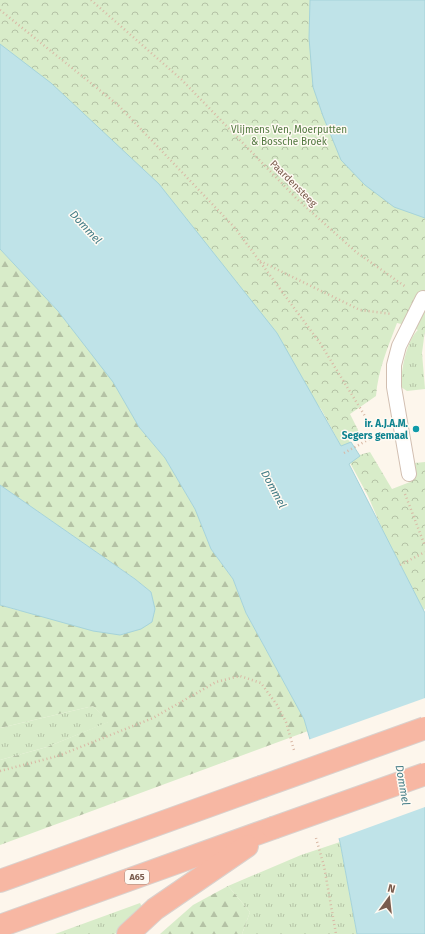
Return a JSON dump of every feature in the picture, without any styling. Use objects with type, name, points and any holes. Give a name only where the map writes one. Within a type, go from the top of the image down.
[{"type":"highway","points":[[0,881],[425,728]]},
{"type":"highway","name":"A65","points":[[0,926],[425,774]]},
{"type":"highway","name":"A65","points":[[128,934],[156,909],[273,828]]},
{"type":"lane","points":[[409,474],[394,387],[394,365],[399,346],[423,298]]},
{"type":"path","name":"Paardensteeg","points":[[91,0],[182,80],[296,198],[350,246],[423,298]]},
{"type":"path","points":[[0,10],[118,105],[235,228],[320,343],[365,416]]},
{"type":"path","points":[[259,261],[360,310],[414,316]]},
{"type":"path","points":[[344,453],[375,436]]},
{"type":"path","points":[[402,488],[425,546]]},
{"type":"path","points":[[400,565],[425,552]]},
{"type":"path","points":[[0,771],[58,756],[153,718],[216,682],[240,676],[261,683],[277,705],[286,722],[294,752]]},
{"type":"path","points":[[316,836],[324,866],[336,934]]},
{"type":"green space","name":"Vlijmens Ven, Moerputten & Bossche Broek","points":[[0,0],[425,0],[425,333],[397,323],[381,368],[376,396],[350,414],[359,432],[349,440],[356,456],[370,452],[392,489],[410,482],[415,463],[425,462],[425,609],[423,610],[383,531],[368,496],[321,409],[0,47]]},
{"type":"green space","points":[[0,249],[58,311],[113,381],[139,427],[165,458],[195,509],[211,549],[233,579],[246,613],[304,719],[308,731],[0,845],[0,760],[47,747],[108,722],[93,706],[0,728],[0,605],[20,611],[151,592],[135,579],[0,485]]},
{"type":"green space","points":[[419,329],[425,330],[422,353],[425,389],[407,391],[401,387],[403,365],[411,340]]},
{"type":"green space","points":[[93,706],[109,722],[47,747],[0,760],[0,728]]},
{"type":"green space","points":[[340,842],[357,934],[242,934],[250,912],[228,886],[301,855]]},
{"type":"green space","points":[[228,886],[250,912],[242,934],[160,934],[193,905]]},
{"type":"green space","points":[[140,903],[142,907],[115,934],[55,934]]},
{"type":"water","points":[[310,0],[425,0],[425,218],[394,207],[365,185],[341,160],[313,87],[309,38]]},
{"type":"water","name":"Dommel","points":[[0,44],[51,83],[159,184],[277,333],[341,446],[351,442],[360,456],[349,464],[425,613],[425,934],[357,934],[340,842],[304,719],[246,613],[233,579],[211,549],[195,509],[165,458],[139,427],[113,382],[58,311],[0,249]]},
{"type":"water","points":[[0,485],[135,579],[151,592],[155,609],[152,622],[141,629],[120,635],[93,631],[0,605]]},
{"type":"pier","points":[[425,698],[425,807],[337,839],[308,740]]},
{"type":"place","name":"ir. A.J.A.M. Segers gemaal","points":[[416,429]]}]
